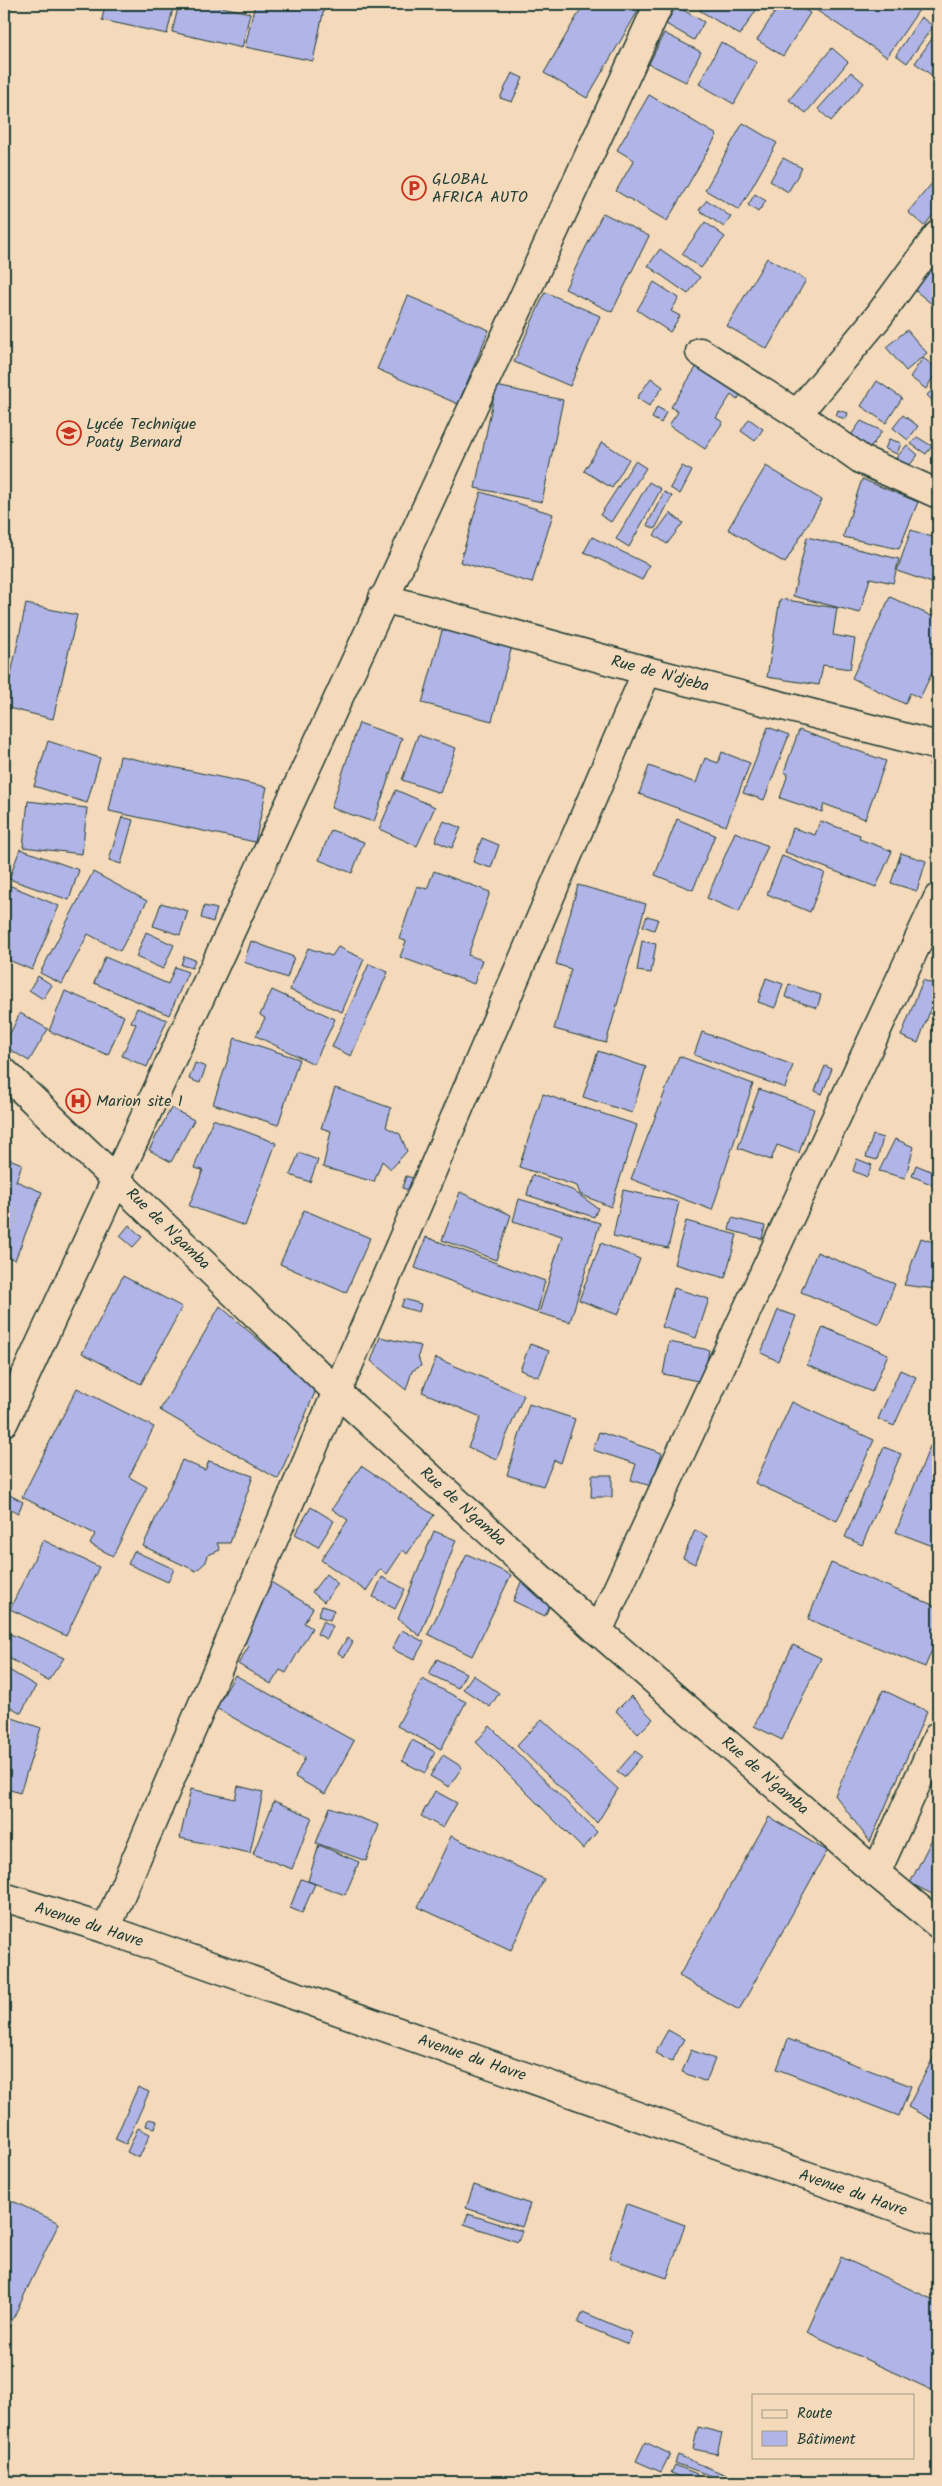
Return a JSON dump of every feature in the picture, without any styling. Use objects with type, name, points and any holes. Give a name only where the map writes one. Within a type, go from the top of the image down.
[{"type":"street","points":[[4,1422],[659,4]]},
{"type":"street","points":[[797,414],[878,317],[938,236]]},
{"type":"street","points":[[700,352],[797,414],[862,460],[938,494]]},
{"type":"street","name":"Rue de N'djeba","points":[[383,598],[647,671],[938,746]]},
{"type":"street","points":[[106,1929],[647,671]]},
{"type":"street","points":[[598,1630],[938,898]]},
{"type":"street","name":"Rue de N'gamba","points":[[4,1072],[338,1393],[598,1630],[876,1873],[938,1924]]},
{"type":"street","points":[[876,1873],[938,1736]]},
{"type":"street","name":"Avenue du Havre","points":[[4,1897],[106,1929],[938,2222]]},
{"type":"building","points":[[105,4],[174,4],[167,34],[102,20]]},
{"type":"building","points":[[179,4],[207,4],[250,13],[242,48],[172,32]]},
{"type":"building","points":[[255,4],[325,4],[313,61],[245,47]]},
{"type":"building","points":[[584,4],[642,4],[587,98],[544,73]]},
{"type":"building","points":[[703,4],[760,4],[740,35],[699,10]]},
{"type":"building","points":[[780,4],[795,4],[810,13],[783,56],[757,40]]},
{"type":"building","points":[[807,4],[923,4],[887,57]]},
{"type":"building","points":[[676,6],[704,22],[694,40],[666,24]]},
{"type":"building","points":[[921,17],[933,26],[907,63],[896,55]]},
{"type":"building","points":[[938,30],[938,70],[934,77],[915,63]]},
{"type":"building","points":[[664,33],[701,52],[686,82],[649,64]]},
{"type":"building","points":[[721,42],[757,62],[734,104],[699,84]]},
{"type":"building","points":[[832,48],[848,62],[806,113],[789,100]]},
{"type":"building","points":[[851,72],[864,83],[831,121],[818,109]]},
{"type":"building","points":[[512,73],[523,78],[512,102],[500,98]]},
{"type":"building","points":[[649,95],[717,135],[667,221],[616,191],[634,160],[617,150]]},
{"type":"building","points":[[743,123],[777,143],[739,210],[705,190]]},
{"type":"building","points":[[783,158],[802,168],[788,192],[770,181]]},
{"type":"building","points":[[938,176],[938,209],[924,226],[908,212]]},
{"type":"building","points":[[755,194],[766,201],[758,212],[748,205]]},
{"type":"building","points":[[707,200],[731,217],[724,227],[699,210]]},
{"type":"building","points":[[603,213],[649,236],[612,312],[565,289]]},
{"type":"building","points":[[705,222],[725,237],[701,268],[682,254]]},
{"type":"building","points":[[660,249],[700,277],[688,294],[648,266]]},
{"type":"building","points":[[938,255],[938,309],[912,288]]},
{"type":"building","points":[[767,258],[806,280],[767,349],[727,326]]},
{"type":"building","points":[[654,282],[679,298],[671,311],[680,316],[670,332],[637,310]]},
{"type":"building","points":[[545,292],[600,316],[570,386],[514,362]]},
{"type":"building","points":[[408,296],[489,330],[458,404],[377,369]]},
{"type":"building","points":[[907,330],[927,353],[906,371],[886,347]]},
{"type":"building","points":[[702,358],[746,387],[737,400],[731,395],[716,418],[723,422],[705,449],[669,425],[678,412],[671,407]]},
{"type":"building","points":[[923,358],[938,369],[926,389],[910,377]]},
{"type":"building","points":[[651,378],[663,387],[649,406],[637,398]]},
{"type":"building","points":[[877,381],[902,398],[886,423],[861,406]]},
{"type":"building","points":[[938,384],[938,407],[927,395]]},
{"type":"building","points":[[496,386],[563,400],[542,502],[475,488]]},
{"type":"building","points":[[657,407],[666,412],[661,423],[652,418]]},
{"type":"building","points":[[838,410],[848,413],[846,419],[836,416]]},
{"type":"building","points":[[903,415],[918,426],[908,440],[893,428]]},
{"type":"building","points":[[749,419],[763,429],[755,441],[741,431]]},
{"type":"building","points":[[861,421],[882,431],[869,450],[849,438]]},
{"type":"building","points":[[917,437],[932,446],[926,454],[911,444]]},
{"type":"building","points":[[889,439],[901,443],[897,454],[885,449]]},
{"type":"building","points":[[602,442],[629,459],[612,488],[584,471]]},
{"type":"building","points":[[907,445],[918,455],[908,467],[896,458]]},
{"type":"building","points":[[635,461],[646,468],[611,522],[600,515]]},
{"type":"building","points":[[682,466],[692,471],[680,494],[670,488]]},
{"type":"building","points":[[766,466],[822,500],[785,563],[728,529]]},
{"type":"building","points":[[862,479],[918,502],[899,549],[843,537]]},
{"type":"building","points":[[649,482],[661,489],[629,547],[616,539]]},
{"type":"building","points":[[481,492],[553,514],[532,583],[460,562]]},
{"type":"building","points":[[664,492],[672,496],[655,529],[647,525]]},
{"type":"building","points":[[670,513],[683,523],[667,544],[654,535]]},
{"type":"building","points":[[911,530],[938,539],[938,585],[897,571]]},
{"type":"building","points":[[592,537],[649,565],[642,580],[584,552]]},
{"type":"building","points":[[807,537],[899,559],[893,583],[870,578],[860,613],[793,596]]},
{"type":"building","points":[[890,597],[938,619],[938,639],[931,653],[938,656],[938,660],[920,698],[910,693],[905,704],[852,678]]},
{"type":"building","points":[[780,599],[837,608],[833,635],[855,639],[850,669],[823,665],[819,685],[767,677]]},
{"type":"building","points":[[26,604],[77,615],[53,719],[4,707]]},
{"type":"building","points":[[443,627],[512,646],[492,721],[422,703]]},
{"type":"building","points":[[359,723],[402,738],[374,822],[331,808]]},
{"type":"building","points":[[768,727],[789,735],[764,800],[743,793]]},
{"type":"building","points":[[799,730],[886,761],[865,819],[824,804],[822,812],[780,798],[788,774],[784,772]]},
{"type":"building","points":[[418,735],[456,748],[440,793],[402,780]]},
{"type":"building","points":[[48,741],[100,758],[87,803],[34,786]]},
{"type":"building","points":[[934,749],[938,750],[938,768],[929,765]]},
{"type":"building","points":[[722,752],[750,763],[726,826],[639,794],[649,766],[696,783],[705,758],[718,763]]},
{"type":"building","points":[[120,756],[267,787],[255,842],[109,811]]},
{"type":"building","points":[[396,790],[435,807],[417,846],[379,829]]},
{"type":"building","points":[[28,801],[87,808],[82,854],[23,847]]},
{"type":"building","points":[[122,817],[133,820],[121,864],[109,860]]},
{"type":"building","points":[[677,819],[715,835],[693,890],[655,875]]},
{"type":"building","points":[[444,821],[461,828],[452,848],[435,841]]},
{"type":"building","points":[[820,821],[860,835],[859,839],[892,851],[876,887],[785,852],[793,828],[815,835]]},
{"type":"building","points":[[331,830],[364,842],[352,873],[319,860]]},
{"type":"building","points":[[735,832],[768,846],[739,912],[707,898]]},
{"type":"building","points":[[482,838],[499,845],[491,868],[473,862]]},
{"type":"building","points":[[20,849],[79,870],[69,900],[9,879]]},
{"type":"building","points":[[901,853],[926,861],[917,891],[891,883]]},
{"type":"building","points":[[782,856],[825,873],[810,912],[767,894]]},
{"type":"building","points":[[434,871],[490,892],[468,955],[482,960],[474,984],[400,957],[406,941],[399,939],[417,886],[427,889]]},
{"type":"building","points":[[93,872],[147,901],[120,951],[88,934],[62,984],[40,973]]},
{"type":"building","points":[[4,883],[59,906],[32,970],[4,958]]},
{"type":"building","points":[[578,885],[646,904],[606,1043],[554,1029],[571,969],[556,964]]},
{"type":"building","points":[[161,903],[188,911],[180,935],[153,926]]},
{"type":"building","points":[[204,906],[217,909],[213,922],[201,918]]},
{"type":"building","points":[[647,916],[658,919],[654,930],[643,926]]},
{"type":"building","points":[[146,932],[174,945],[163,969],[136,957]]},
{"type":"building","points":[[251,941],[294,957],[287,978],[244,962]]},
{"type":"building","points":[[642,941],[656,944],[651,973],[637,971]]},
{"type":"building","points":[[338,947],[364,959],[342,1012],[290,990],[308,948],[332,956]]},
{"type":"building","points":[[184,956],[195,960],[192,968],[181,965]]},
{"type":"building","points":[[105,957],[168,984],[175,967],[188,972],[169,1015],[94,983]]},
{"type":"building","points":[[369,964],[388,972],[351,1056],[332,1047]]},
{"type":"building","points":[[38,976],[52,985],[43,999],[29,990]]},
{"type":"building","points":[[766,978],[783,984],[775,1008],[758,1002]]},
{"type":"building","points":[[923,980],[938,986],[938,990],[918,1043],[901,1036]]},
{"type":"building","points":[[789,984],[821,995],[817,1008],[785,997]]},
{"type":"building","points":[[272,990],[335,1019],[314,1064],[256,1036],[265,1018],[260,1015]]},
{"type":"building","points":[[65,991],[124,1016],[108,1055],[49,1031]]},
{"type":"building","points":[[137,1008],[167,1020],[147,1067],[122,1056],[136,1024],[131,1022]]},
{"type":"building","points":[[20,1013],[48,1029],[29,1061],[4,1046]]},
{"type":"building","points":[[702,1032],[793,1065],[785,1088],[694,1055]]},
{"type":"building","points":[[235,1038],[299,1059],[278,1125],[213,1104]]},
{"type":"building","points":[[598,1051],[646,1067],[632,1113],[583,1097]]},
{"type":"building","points":[[679,1056],[753,1084],[712,1210],[631,1179]]},
{"type":"building","points":[[195,1063],[206,1067],[200,1083],[189,1079]]},
{"type":"building","points":[[825,1066],[832,1069],[822,1094],[815,1091]]},
{"type":"building","points":[[335,1088],[391,1108],[386,1127],[400,1134],[407,1151],[391,1169],[382,1161],[374,1182],[323,1167],[331,1131],[321,1128]]},
{"type":"building","points":[[759,1089],[814,1109],[799,1153],[777,1145],[771,1160],[738,1148]]},
{"type":"building","points":[[543,1094],[637,1125],[611,1207],[580,1194],[577,1186],[519,1167]]},
{"type":"building","points":[[171,1108],[194,1120],[171,1162],[149,1150]]},
{"type":"building","points":[[213,1119],[276,1143],[245,1226],[189,1206],[203,1170],[194,1168]]},
{"type":"building","points":[[873,1135],[883,1138],[877,1160],[866,1157]]},
{"type":"building","points":[[895,1139],[914,1147],[905,1178],[879,1171]]},
{"type":"building","points":[[299,1153],[318,1160],[310,1182],[290,1175]]},
{"type":"building","points":[[4,1157],[22,1164],[16,1181],[42,1192],[15,1260],[4,1255]]},
{"type":"building","points":[[857,1159],[872,1165],[867,1177],[853,1171]]},
{"type":"building","points":[[916,1165],[938,1174],[938,1187],[912,1176]]},
{"type":"building","points":[[532,1175],[572,1190],[598,1208],[594,1217],[527,1195]]},
{"type":"building","points":[[406,1176],[416,1179],[412,1191],[402,1188]]},
{"type":"building","points":[[623,1190],[679,1202],[668,1248],[613,1236]]},
{"type":"building","points":[[460,1192],[511,1215],[496,1260],[442,1240]]},
{"type":"building","points":[[519,1199],[600,1223],[570,1322],[539,1313],[562,1236],[513,1221]]},
{"type":"building","points":[[304,1210],[370,1238],[346,1293],[280,1264]]},
{"type":"building","points":[[732,1218],[765,1226],[762,1239],[729,1230]]},
{"type":"building","points":[[686,1221],[737,1235],[725,1278],[674,1264]]},
{"type":"building","points":[[129,1225],[142,1237],[133,1247],[120,1236]]},
{"type":"building","points":[[938,1230],[938,1292],[935,1289],[904,1285],[921,1238],[933,1242]]},
{"type":"building","points":[[426,1237],[545,1281],[537,1313],[415,1268]]},
{"type":"building","points":[[601,1243],[640,1259],[618,1315],[579,1300]]},
{"type":"building","points":[[817,1252],[895,1284],[879,1324],[801,1292]]},
{"type":"building","points":[[123,1276],[182,1307],[141,1384],[82,1353]]},
{"type":"building","points":[[674,1288],[709,1299],[696,1338],[662,1327]]},
{"type":"building","points":[[404,1299],[421,1304],[419,1312],[401,1307]]},
{"type":"building","points":[[220,1306],[316,1390],[278,1479],[160,1410]]},
{"type":"building","points":[[778,1310],[796,1316],[778,1361],[761,1353]]},
{"type":"building","points":[[823,1327],[888,1354],[872,1392],[807,1365]]},
{"type":"building","points":[[380,1337],[421,1346],[418,1356],[421,1366],[412,1371],[406,1390],[371,1361]]},
{"type":"building","points":[[669,1342],[709,1350],[703,1382],[663,1374]]},
{"type":"building","points":[[530,1344],[549,1351],[539,1377],[520,1370]]},
{"type":"building","points":[[436,1358],[524,1395],[496,1460],[468,1447],[481,1417],[422,1392]]},
{"type":"building","points":[[900,1370],[916,1377],[894,1426],[878,1419]]},
{"type":"building","points":[[77,1388],[154,1427],[129,1477],[147,1487],[113,1556],[90,1544],[95,1534],[22,1497]]},
{"type":"building","points":[[792,1402],[874,1440],[837,1521],[755,1483]]},
{"type":"building","points":[[529,1404],[575,1419],[561,1463],[554,1460],[543,1486],[507,1475]]},
{"type":"building","points":[[599,1432],[662,1453],[651,1486],[631,1480],[636,1464],[593,1450]]},
{"type":"building","points":[[930,1446],[938,1449],[938,1548],[896,1532]]},
{"type":"building","points":[[884,1447],[901,1454],[862,1545],[845,1537]]},
{"type":"building","points":[[182,1460],[205,1470],[209,1461],[253,1476],[230,1543],[217,1543],[220,1550],[208,1555],[206,1562],[196,1571],[143,1546]]},
{"type":"building","points":[[361,1466],[434,1515],[407,1554],[403,1550],[387,1574],[380,1569],[366,1591],[321,1560],[348,1520],[332,1509]]},
{"type":"building","points":[[592,1475],[612,1475],[612,1497],[591,1497]]},
{"type":"building","points":[[6,1493],[23,1502],[18,1513],[4,1506]]},
{"type":"building","points":[[311,1507],[334,1521],[318,1547],[295,1534]]},
{"type":"building","points":[[695,1530],[707,1536],[695,1564],[683,1558]]},
{"type":"building","points":[[434,1531],[456,1540],[420,1636],[398,1619]]},
{"type":"building","points":[[43,1540],[99,1567],[66,1636],[10,1609]]},
{"type":"building","points":[[134,1551],[174,1569],[168,1582],[128,1564]]},
{"type":"building","points":[[467,1554],[511,1575],[472,1656],[428,1634]]},
{"type":"building","points":[[831,1563],[938,1607],[938,1636],[925,1667],[808,1619]]},
{"type":"building","points":[[326,1574],[338,1584],[324,1602],[312,1592]]},
{"type":"building","points":[[382,1577],[405,1589],[395,1609],[373,1597]]},
{"type":"building","points":[[266,1579],[313,1608],[304,1623],[312,1628],[286,1673],[280,1670],[271,1684],[238,1664],[249,1646],[235,1637],[263,1590],[266,1592],[270,1586],[264,1582]]},
{"type":"building","points":[[522,1580],[555,1594],[545,1616],[513,1601]]},
{"type":"building","points":[[322,1606],[334,1610],[330,1620],[318,1616]]},
{"type":"building","points":[[323,1621],[333,1626],[327,1639],[317,1634]]},
{"type":"building","points":[[402,1630],[424,1642],[414,1660],[392,1649]]},
{"type":"building","points":[[4,1631],[64,1658],[48,1681],[4,1655]]},
{"type":"building","points":[[347,1638],[353,1642],[344,1657],[338,1653]]},
{"type":"building","points":[[793,1645],[821,1658],[782,1740],[754,1726]]},
{"type":"building","points":[[437,1659],[466,1673],[458,1688],[429,1674]]},
{"type":"building","points":[[4,1667],[36,1686],[21,1713],[4,1703]]},
{"type":"building","points":[[235,1675],[354,1741],[325,1794],[295,1777],[305,1758],[216,1708]]},
{"type":"building","points":[[473,1675],[499,1693],[490,1707],[463,1689]]},
{"type":"building","points":[[422,1679],[466,1702],[441,1749],[397,1726]]},
{"type":"building","points":[[883,1690],[927,1711],[870,1842],[835,1795]]},
{"type":"building","points":[[631,1696],[653,1719],[638,1734],[616,1711]]},
{"type":"building","points":[[4,1715],[41,1728],[20,1793],[4,1788]]},
{"type":"building","points":[[542,1719],[618,1789],[597,1823],[517,1746]]},
{"type":"building","points":[[490,1726],[597,1832],[583,1849],[476,1742]]},
{"type":"building","points":[[412,1740],[435,1752],[425,1773],[402,1761]]},
{"type":"building","points":[[635,1751],[642,1756],[624,1777],[617,1772]]},
{"type":"building","points":[[443,1755],[462,1767],[449,1787],[430,1776]]},
{"type":"building","points":[[238,1786],[263,1792],[250,1853],[180,1838],[191,1789],[235,1799]]},
{"type":"building","points":[[435,1791],[457,1803],[443,1828],[421,1816]]},
{"type":"building","points":[[274,1801],[312,1817],[292,1869],[253,1854]]},
{"type":"building","points":[[330,1807],[379,1825],[366,1861],[316,1843]]},
{"type":"building","points":[[769,1817],[827,1851],[739,2010],[679,1976]]},
{"type":"building","points":[[451,1836],[544,1879],[511,1950],[418,1907]]},
{"type":"building","points":[[933,1837],[938,1840],[938,1897],[910,1883]]},
{"type":"building","points":[[319,1845],[359,1862],[345,1895],[308,1881]]},
{"type":"building","points":[[301,1879],[315,1884],[302,1913],[290,1908]]},
{"type":"building","points":[[668,2030],[684,2039],[672,2062],[655,2053]]},
{"type":"building","points":[[788,2039],[911,2086],[899,2116],[777,2069]]},
{"type":"building","points":[[938,2048],[938,2116],[936,2122],[908,2107]]},
{"type":"building","points":[[691,2050],[715,2059],[706,2082],[682,2072]]},
{"type":"building","points":[[138,2087],[149,2092],[126,2144],[115,2139]]},
{"type":"building","points":[[148,2119],[157,2121],[155,2128],[146,2126]]},
{"type":"building","points":[[138,2128],[150,2134],[139,2158],[127,2152]]},
{"type":"building","points":[[474,2185],[530,2204],[522,2227],[466,2208]]},
{"type":"building","points":[[4,2197],[59,2223],[6,2333],[4,2332]]},
{"type":"building","points":[[627,2204],[685,2225],[667,2278],[609,2258]]},
{"type":"building","points":[[468,2214],[522,2231],[518,2242],[464,2224]]},
{"type":"building","points":[[841,2257],[938,2302],[938,2393],[807,2332]]},
{"type":"building","points":[[583,2312],[632,2333],[628,2344],[578,2323]]},
{"type":"building","points":[[4,2402],[11,2406],[4,2420]]},
{"type":"building","points":[[698,2427],[722,2433],[717,2454],[693,2449]]},
{"type":"building","points":[[645,2442],[670,2454],[661,2472],[636,2461]]},
{"type":"building","points":[[678,2455],[731,2477],[728,2482],[675,2463]]},
{"type":"building","points":[[675,2465],[697,2474],[693,2482],[671,2473]]},
{"type":"place","name":"GLOBAL AFRICA AUTO","points":[[414,188]]},
{"type":"place","name":"Lycée Technique Poaty Bernard","points":[[69,433]]},
{"type":"place","name":"Marion site 1","points":[[78,1101]]}]
